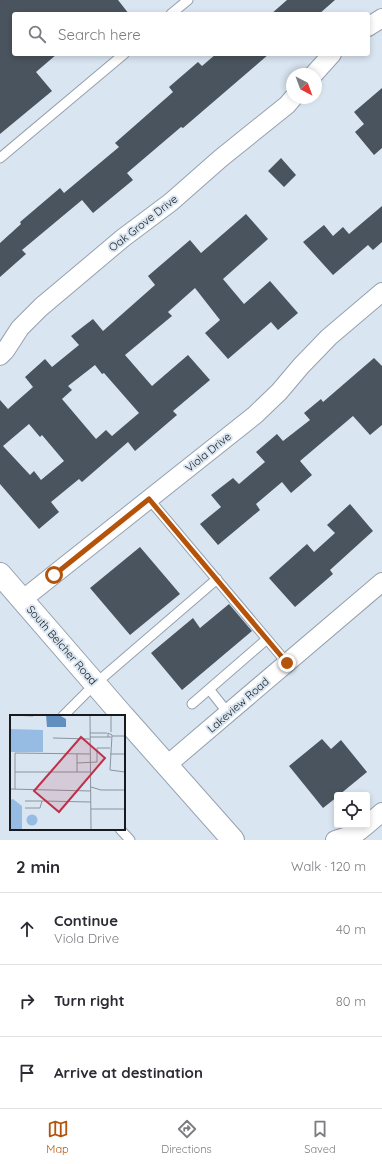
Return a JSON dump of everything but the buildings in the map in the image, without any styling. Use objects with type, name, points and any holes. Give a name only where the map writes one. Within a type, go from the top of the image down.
[{"type":"main road","name":"South Belcher Road","points":[[0,574],[123,715]]},
{"type":"main road","name":"South Belcher Road","points":[[125,717],[233,840]]},
{"type":"street","points":[[370,27],[382,18]]},
{"type":"street","points":[[319,68],[330,56]]},
{"type":"street","name":"Oak Grove Drive","points":[[0,356],[20,328],[41,307],[123,238],[171,202],[221,158],[288,104]]},
{"type":"street","name":"Viola Drive","points":[[22,600],[255,415],[280,392],[301,366],[329,337],[382,292]]},
{"type":"street","name":"Lakeview Road","points":[[167,765],[382,582]]},
{"type":"street","points":[[335,840],[361,831],[382,812]]},
{"type":"lane","points":[[173,12],[188,0]]},
{"type":"lane","points":[[0,158],[122,56]]},
{"type":"lane","points":[[149,499],[287,663]]},
{"type":"lane","points":[[64,715],[96,684],[217,579]]},
{"type":"lane","points":[[192,704],[268,639]]},
{"type":"lane","points":[[209,690],[228,713]]},
{"type":"lane","points":[[121,830],[130,840]]},
{"type":"route","points":[[54,575],[149,499],[287,663]]}]
